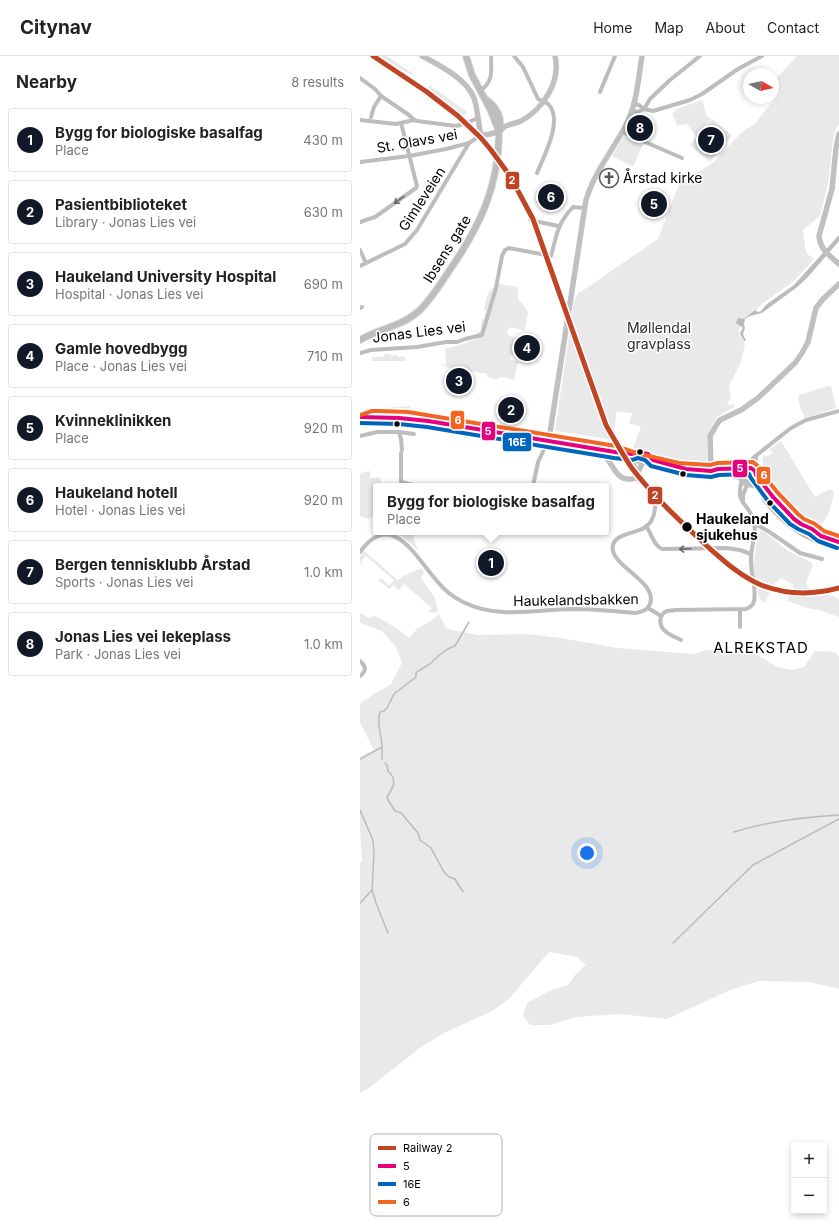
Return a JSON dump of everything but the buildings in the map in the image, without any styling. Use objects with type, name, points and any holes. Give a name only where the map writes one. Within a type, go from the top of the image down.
[{"type":"main road","name":"Ibsens gate","points":[[360,339],[398,324],[419,311],[436,291],[464,251],[484,210],[493,186],[498,160],[499,131],[493,114],[472,75],[466,56]]},
{"type":"main road","points":[[640,459],[624,452],[615,452],[628,457],[678,469],[728,473],[741,478],[773,497],[808,531],[839,542]]},
{"type":"main road","points":[[628,457],[635,474]]},
{"type":"main road","points":[[741,478],[741,473],[745,468]]},
{"type":"main road","points":[[711,471],[718,469],[751,468],[773,497]]},
{"type":"main road","points":[[750,483],[755,480],[755,473]]},
{"type":"street","points":[[422,56],[464,82],[471,91],[474,98],[481,136]]},
{"type":"street","points":[[480,90],[486,86],[491,78],[491,56]]},
{"type":"street","points":[[514,56],[523,67],[538,99],[544,101],[552,109],[554,116],[552,135],[537,173]]},
{"type":"street","name":"St. Olavs vei","points":[[360,162],[409,156],[452,148],[469,143],[481,136],[492,134],[505,126],[514,124],[526,118],[544,101],[551,88],[557,66],[555,56]]},
{"type":"street","points":[[600,92],[615,56]]},
{"type":"street","points":[[534,483],[538,462],[549,439],[585,208],[590,187],[622,132],[632,111],[642,56]]},
{"type":"street","points":[[644,109],[650,99],[670,80],[700,56]]},
{"type":"street","points":[[632,111],[637,112],[644,109],[654,110],[690,100],[702,94],[738,69],[762,56]]},
{"type":"street","points":[[360,78],[375,89],[381,96],[414,120]]},
{"type":"street","points":[[371,117],[374,107],[381,96]]},
{"type":"street","points":[[634,104],[639,105],[644,109]]},
{"type":"street","points":[[360,120],[401,123],[414,120],[456,126],[478,118]]},
{"type":"street","points":[[360,222],[375,217],[416,188],[417,183],[401,123]]},
{"type":"street","points":[[622,132],[682,158]]},
{"type":"street","points":[[839,134],[836,148],[832,189],[819,236],[821,245],[839,264]]},
{"type":"street","name":"Gimleveien","points":[[360,266],[400,248],[409,240],[426,216],[469,143]]},
{"type":"street","name":"Jonas Lies vei","points":[[360,354],[371,350],[457,342],[482,335],[496,288],[502,256],[505,250],[509,248],[551,256],[558,226],[573,207],[585,208]]},
{"type":"street","points":[[530,220],[558,226]]},
{"type":"street","points":[[360,250],[366,263]]},
{"type":"street","points":[[711,471],[710,436],[717,424],[754,401],[797,361],[810,336],[816,308],[820,302],[839,284]]},
{"type":"street","points":[[745,468],[756,456],[797,424],[839,411]]},
{"type":"street","points":[[360,436],[377,432],[414,434]]},
{"type":"street","points":[[399,432],[401,439],[401,482],[405,483]]},
{"type":"street","points":[[549,439],[596,448],[607,458],[620,477],[626,479],[635,474],[640,459]]},
{"type":"street","points":[[755,473],[756,456]]},
{"type":"street","points":[[635,474],[649,489],[654,501],[654,515],[652,521],[646,526],[654,543],[659,547],[662,549],[726,548],[751,554]]},
{"type":"street","points":[[681,640],[662,629],[660,624],[661,616],[665,612],[675,610],[740,610],[750,608],[752,606],[755,594],[751,554],[755,524],[753,517],[739,495],[741,478]]},
{"type":"street","points":[[743,502],[743,495],[750,483]]},
{"type":"street","points":[[755,524],[800,553],[822,559]]},
{"type":"street","name":"Haukelandsbakken","points":[[360,552],[377,536],[395,536],[411,549],[445,590],[462,602],[487,611],[507,613],[572,609],[635,613],[642,612],[648,608],[651,598],[648,589],[617,559],[613,550],[615,542],[618,538],[646,526]]},
{"type":"street","points":[[648,608],[661,616]]},
{"type":"street","points":[[740,610],[740,627]]},
{"type":"street","points":[[360,661],[366,669],[360,676]]},
{"type":"green space","points":[[367,56],[369,56],[441,104],[461,121],[460,122],[394,73]]},
{"type":"green space","points":[[380,56],[387,56],[423,80],[413,74],[401,70]]},
{"type":"green space","name":"Møllendal gravplass","points":[[797,56],[839,56],[839,124],[833,139],[828,184],[820,216],[803,230],[806,253],[814,259],[794,281],[763,303],[753,313],[744,319],[740,326],[740,336],[745,344],[741,362],[729,386],[731,397],[727,404],[734,404],[734,407],[717,417],[709,431],[706,465],[678,462],[633,448],[641,427],[629,423],[632,413],[616,412],[614,440],[555,431],[574,301],[578,293],[658,239],[679,184],[714,162],[737,137],[755,124],[770,104],[779,104],[779,76]]},
{"type":"green space","points":[[430,85],[467,112],[464,116],[428,88]]},
{"type":"green space","points":[[702,100],[707,116],[711,119],[696,136],[686,123],[682,126],[680,124],[678,127],[672,114],[676,111],[676,109]]},
{"type":"green space","points":[[712,119],[732,135],[710,162],[690,145]]},
{"type":"green space","points":[[640,121],[649,125],[645,135],[638,132],[637,134],[635,132],[634,134],[631,132],[635,125]]},
{"type":"green space","points":[[624,136],[643,144],[633,167],[612,156]]},
{"type":"green space","points":[[500,284],[518,287],[518,300],[528,312],[525,331],[511,327],[510,329],[508,328],[507,334],[509,334],[509,336],[523,338],[519,356],[511,355],[510,359],[518,362],[514,380],[501,377],[497,380],[487,377],[487,374],[440,365],[446,364],[445,349],[459,346],[477,339],[477,332],[480,332],[482,319],[484,319],[486,310],[484,310],[488,294],[492,288]]},
{"type":"green space","points":[[384,354],[390,354],[392,356],[395,354],[398,357],[403,356],[405,357],[406,361],[372,361],[372,357],[383,357]]},
{"type":"green space","points":[[831,386],[836,408],[805,418],[799,404],[799,395]]},
{"type":"green space","points":[[411,406],[407,414],[402,419],[373,426],[371,409]]},
{"type":"green space","points":[[781,441],[815,497],[828,490],[832,490],[834,492],[828,515],[819,525],[801,515],[778,493],[770,483],[762,459],[764,455],[766,457],[773,453],[770,449]]},
{"type":"green space","points":[[370,471],[370,478],[380,477],[381,483],[373,483],[373,515],[370,519],[360,516],[360,473]]},
{"type":"green space","points":[[762,530],[788,551],[811,562],[813,565],[806,583],[808,588],[834,596],[839,600],[839,617],[787,601],[794,585],[781,578],[773,585],[765,603],[760,599],[753,566],[758,533]]},
{"type":"green space","points":[[400,535],[412,535],[418,550]]},
{"type":"green space","points":[[364,551],[398,580],[405,575],[422,568],[424,573],[421,578],[434,596],[438,610],[437,612],[427,613],[432,608],[404,584],[399,590],[393,585],[390,589],[378,580],[381,578],[389,585],[394,580],[366,556],[361,561],[363,563],[360,564],[360,557]]},
{"type":"green space","points":[[360,613],[369,618],[375,616],[380,618],[409,638],[417,629],[434,619],[439,614],[445,627],[451,630],[478,635],[526,634],[561,638],[617,648],[694,654],[705,650],[756,654],[777,667],[792,670],[804,667],[815,651],[835,652],[839,657],[839,989],[809,982],[759,981],[730,990],[667,1019],[619,1014],[577,1017],[550,1025],[530,1025],[523,1015],[527,1003],[551,990],[568,985],[575,975],[586,965],[577,957],[549,952],[508,1000],[492,1011],[444,1033],[421,1047],[369,1088],[360,1093],[360,863],[362,861],[360,830],[360,757],[374,750],[360,723],[360,703],[391,684],[402,663],[396,647],[382,631],[360,623]]},
{"type":"shaded area","points":[[839,235],[839,241],[807,278],[796,288],[762,313],[745,319],[743,334],[746,341],[744,341],[740,334],[743,328],[736,323],[738,318],[744,319],[755,310],[758,312],[761,311],[767,304],[794,285]]},
{"type":"shaded area","points":[[763,496],[792,527],[814,539],[839,547],[839,551],[815,543],[796,533],[780,520],[763,502],[761,498]]},
{"type":"waterway","points":[[360,759],[382,747],[379,716],[380,712],[387,708],[394,694],[416,677],[417,672],[431,663],[439,655],[455,646],[469,622]]},
{"type":"waterway","points":[[382,747],[382,759]]},
{"type":"waterway","points":[[385,763],[394,781],[393,787],[387,797],[388,800],[395,811],[401,813],[418,833],[420,840],[431,848],[444,872],[449,877],[455,879],[463,892]]},
{"type":"waterway","points":[[360,810],[373,840],[374,854],[372,890],[388,933]]},
{"type":"waterway","points":[[734,832],[786,820],[839,815]]},
{"type":"waterway","points":[[673,943],[753,865],[839,819]]},
{"type":"waterway","points":[[360,903],[372,890]]},
{"type":"tunnel","points":[[366,417],[428,421],[554,442]]},
{"type":"tunnel","points":[[595,449],[615,452]]},
{"type":"rail line","name":"2","points":[[373,56],[427,92],[458,116],[481,138],[510,176],[533,219],[606,425],[631,467],[648,488],[707,546],[732,568],[753,581],[780,591],[800,593],[820,592],[839,588]]},
{"type":"transit line","name":"6","points":[[360,415],[372,411],[408,412],[616,446],[636,453],[679,463],[710,465],[718,463],[753,462],[759,467],[761,472],[778,493],[798,514],[824,531],[839,536]]},
{"type":"transit line","name":"5","points":[[360,417],[399,418],[428,421],[615,452],[632,454],[637,452],[648,454],[653,460],[686,469],[711,471],[718,469],[751,468],[755,471],[756,475],[773,497],[794,519],[821,536],[839,542]]},
{"type":"transit line","name":"16E","points":[[360,423],[399,424],[427,427],[614,458],[632,460],[638,458],[645,460],[651,466],[686,475],[711,477],[719,475],[749,474],[768,501],[790,524],[809,534],[818,541],[837,548]]},
{"type":"place","name":"Jonas Lies vei lekeplass","points":[[640,128]]},
{"type":"place","name":"Bergen tennisklubb Årstad","points":[[711,140]]},
{"type":"place","name":"Årstad kirke","points":[[609,178]]},
{"type":"place","name":"Haukeland hotell","points":[[551,197]]},
{"type":"place","name":"Kvinneklinikken","points":[[654,204]]},
{"type":"place","name":"Gamle hovedbygg","points":[[527,348]]},
{"type":"place","name":"Haukeland University Hospital","points":[[459,381]]},
{"type":"place","name":"Pasientbiblioteket","points":[[511,410]]},
{"type":"place","name":"Haukeland sjukehus","points":[[687,527]]},
{"type":"place","name":"Bygg for biologiske basalfag","points":[[491,563]]},
{"type":"district","name":"ALREKSTAD","points":[[761,648]]}]
